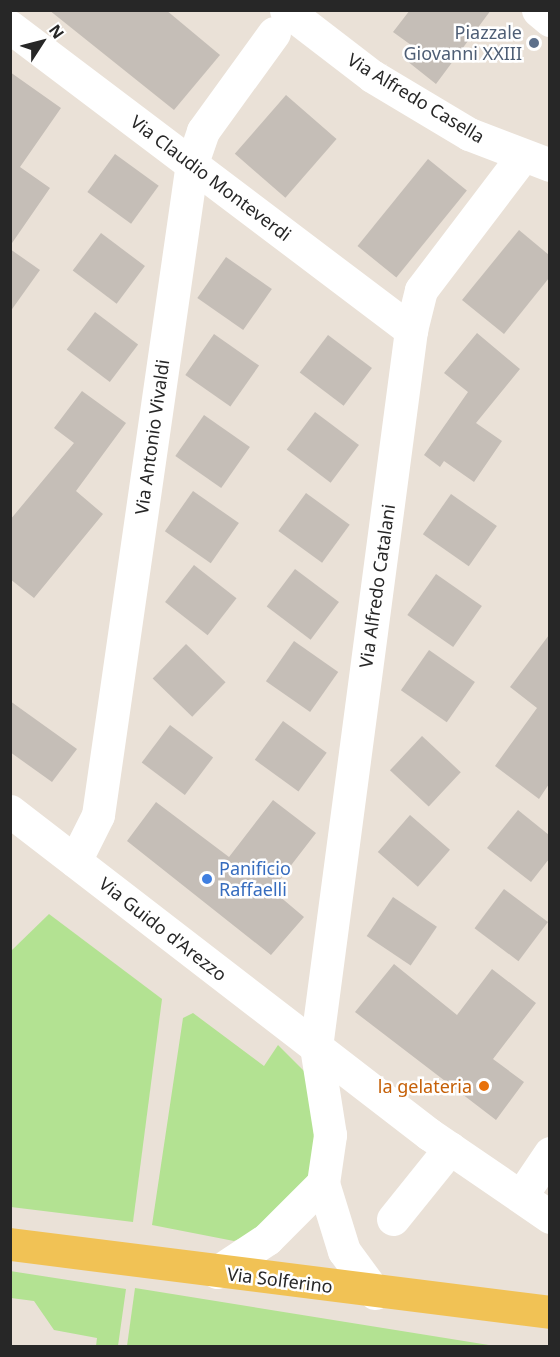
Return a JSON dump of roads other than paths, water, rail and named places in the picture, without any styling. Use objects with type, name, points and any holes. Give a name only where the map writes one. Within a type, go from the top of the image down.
[{"type":"main road","name":"Via Solferino","points":[[10,1244],[375,1293],[549,1311]]},
{"type":"street","points":[[538,10],[549,20]]},
{"type":"street","name":"Via Alfredo Casella","points":[[280,22],[469,134],[536,161],[549,184]]},
{"type":"street","name":"Via Antonio Vivaldi","points":[[75,861],[98,814],[192,163],[203,131],[280,22]]},
{"type":"street","name":"Via Claudio Monteverdi","points":[[10,27],[411,330]]},
{"type":"street","name":"Via Alfredo Catalani","points":[[316,1047],[411,330],[422,290],[536,161]]},
{"type":"street","name":"Via Guido d'Arezzo","points":[[10,811],[450,1148],[549,1217]]},
{"type":"street","points":[[316,1047],[330,1135],[323,1183],[344,1251],[375,1293]]},
{"type":"street","points":[[393,1219],[450,1148]]},
{"type":"street","points":[[522,1196],[549,1153]]},
{"type":"street","points":[[217,1272],[267,1239],[323,1183]]},
{"type":"place","name":"Piazzale Giovanni XXIII","points":[[534,43]]},
{"type":"place","name":"Panificio Raffaelli","points":[[207,879]]},
{"type":"place","name":"la gelateria","points":[[484,1086]]}]
